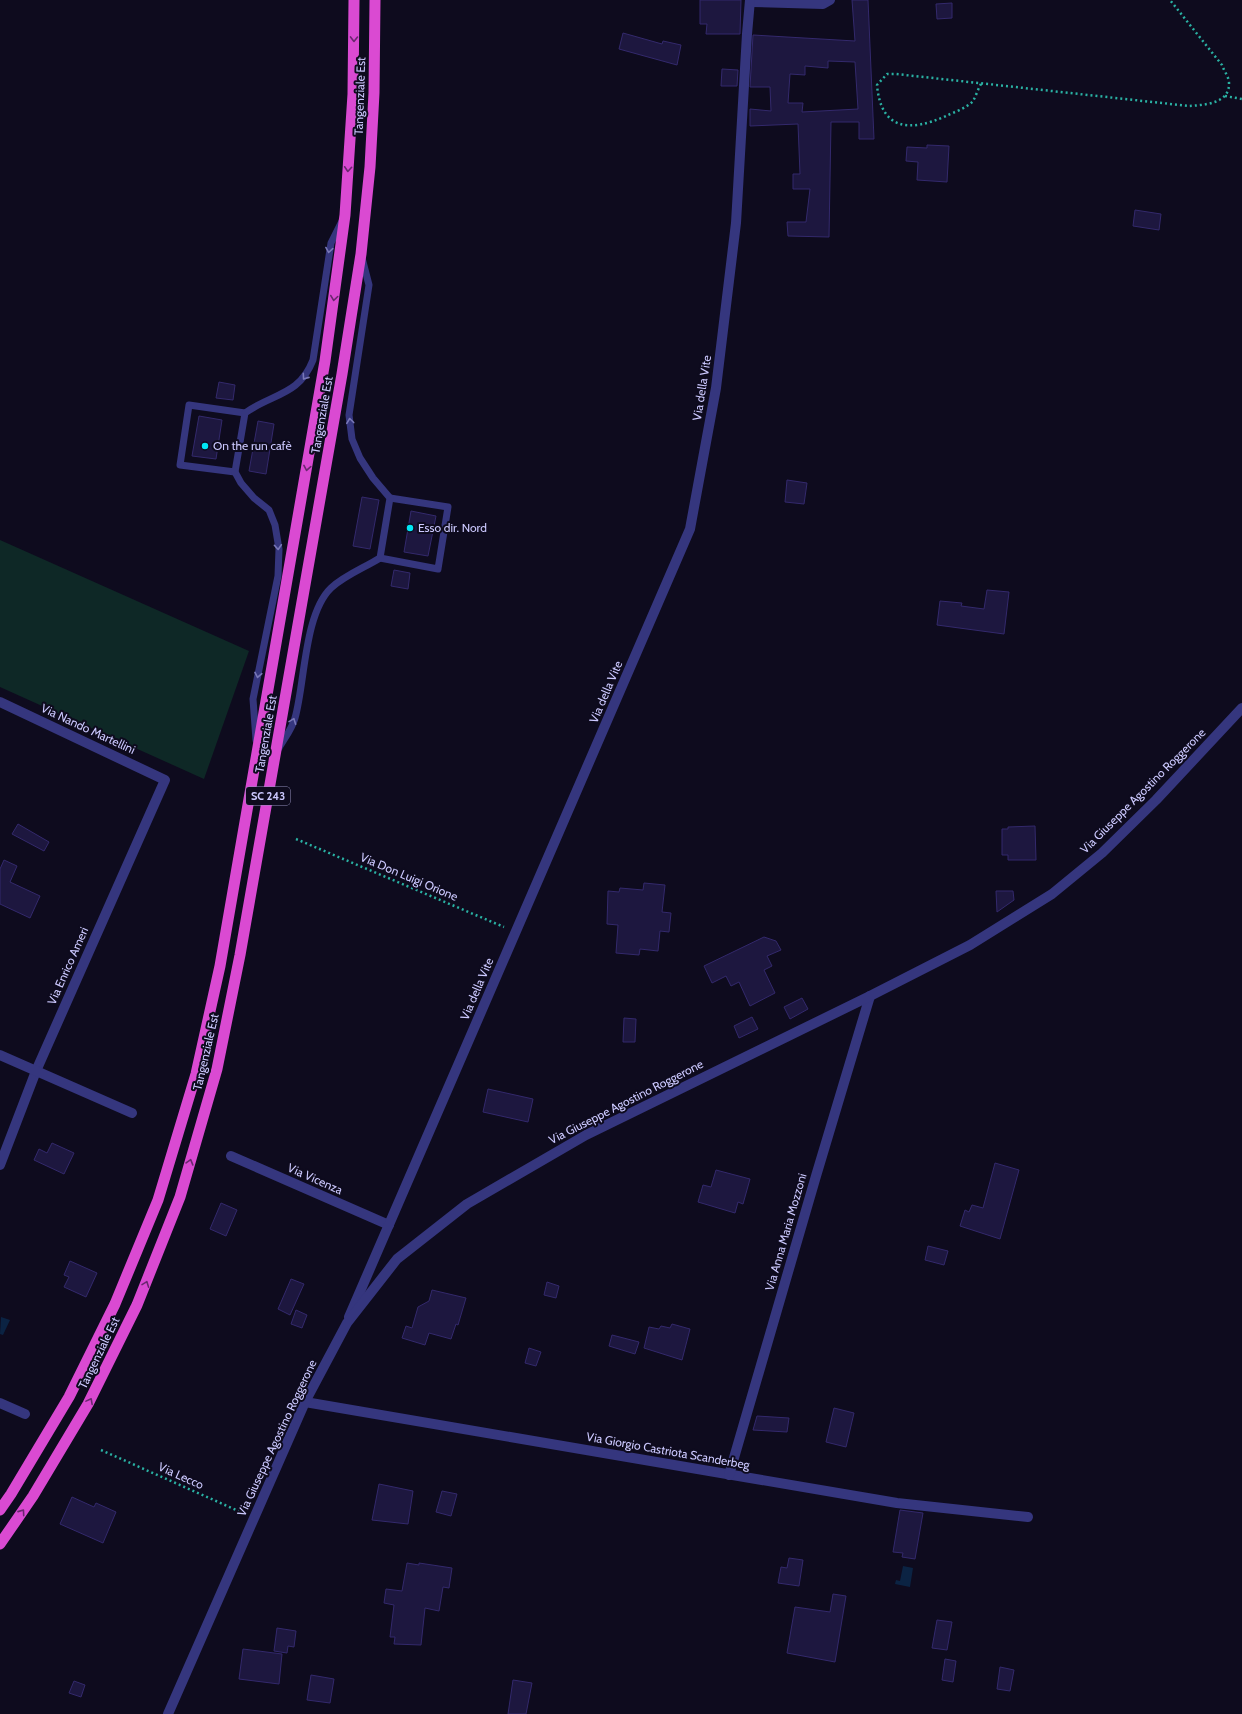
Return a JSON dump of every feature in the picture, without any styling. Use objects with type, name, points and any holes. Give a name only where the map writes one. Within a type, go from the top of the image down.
[{"type":"highway","name":"Tangenziale Est","points":[[0,1510],[12,1494],[69,1397],[114,1304],[158,1200],[196,1074],[220,966],[325,361],[345,215],[353,94],[354,0]]},
{"type":"highway","name":"Tangenziale Est","points":[[0,1544],[33,1496],[88,1404],[137,1305],[180,1197],[218,1069],[240,955],[342,374],[361,254],[370,167],[374,93],[375,0]]},
{"type":"street","points":[[750,1],[823,4],[830,0]]},
{"type":"street","name":"Via della Vite","points":[[347,1323],[690,529],[716,388],[736,223],[750,1]]},
{"type":"street","name":"Via Nando Martellini","points":[[0,702],[165,780]]},
{"type":"street","name":"Via Giuseppe Agostino Roggerone","points":[[168,1714],[306,1402],[347,1323],[397,1259],[467,1204],[586,1135],[970,946],[1052,894],[1102,853],[1156,800],[1242,708]]},
{"type":"street","name":"Via Enrico Ameri","points":[[0,1164],[36,1071],[165,780]]},
{"type":"street","name":"Via Anna Maria Mozzoni","points":[[729,1475],[870,996]]},
{"type":"street","points":[[0,1055],[132,1113]]},
{"type":"street","name":"Via Vicenza","points":[[231,1156],[389,1225]]},
{"type":"street","name":"Via Giorgio Castriota Scanderbeg","points":[[306,1402],[897,1503],[1028,1517]]},
{"type":"street","points":[[0,1404],[25,1414]]},
{"type":"lane","points":[[235,472],[180,465],[189,405],[245,413],[256,406],[286,392],[300,382],[309,370],[313,360],[330,243],[345,215]]},
{"type":"lane","points":[[275,755],[294,720],[313,621],[321,601],[330,588],[349,574],[361,570],[380,558],[438,569],[448,507],[390,498],[373,478],[360,458],[352,439],[349,415],[369,285],[361,254]]},
{"type":"lane","points":[[245,413],[235,472],[241,483],[254,498],[269,510],[275,525],[278,549],[278,576],[253,699],[257,752]]},
{"type":"lane","points":[[380,558],[390,498]]},
{"type":"path","points":[[981,84],[974,100],[967,105],[936,120],[923,124],[911,125],[899,125],[890,118],[880,104],[876,85],[887,74],[896,74],[1189,106],[1213,104],[1228,91],[1229,83],[1222,65],[1170,0]]},
{"type":"path","points":[[1224,96],[1242,99]]},
{"type":"path","name":"Via Don Luigi Orione","points":[[296,839],[516,932]]},
{"type":"path","name":"Via Lecco","points":[[101,1450],[254,1518]]},
{"type":"green space","points":[[0,540],[249,651],[204,779],[0,687]]},
{"type":"water","points":[[1,1317],[10,1320],[3,1335],[0,1334]]},
{"type":"water","points":[[903,1566],[913,1568],[910,1587],[895,1584],[896,1580],[900,1581]]},
{"type":"building","points":[[700,0],[741,0],[740,34],[706,34],[707,24],[700,24]]},
{"type":"building","points":[[852,0],[868,0],[874,139],[859,139],[859,122],[831,122],[829,237],[788,236],[787,222],[806,222],[810,189],[793,189],[793,174],[800,174],[798,124],[750,126],[750,109],[771,111],[770,87],[750,87],[753,35],[855,41]],"holes":[[[828,61],[855,62],[858,109],[802,112],[803,103],[788,103],[790,74],[805,75],[805,66],[828,68]]]},
{"type":"building","points":[[952,3],[952,18],[937,19],[936,4]]},
{"type":"building","points":[[623,33],[662,44],[663,41],[681,45],[677,65],[619,49]]},
{"type":"building","points":[[722,69],[738,70],[737,86],[721,86]]},
{"type":"building","points":[[927,145],[949,146],[947,182],[917,180],[918,162],[906,161],[907,147],[927,148]]},
{"type":"building","points":[[1135,210],[1161,214],[1159,230],[1133,226]]},
{"type":"building","points":[[219,382],[235,385],[233,400],[216,398]]},
{"type":"building","points":[[199,416],[222,420],[216,459],[192,456]]},
{"type":"building","points":[[258,421],[274,424],[266,474],[249,471]]},
{"type":"building","points":[[787,480],[807,483],[804,504],[785,502]]},
{"type":"building","points":[[362,497],[379,500],[370,549],[353,546]]},
{"type":"building","points":[[411,511],[436,516],[428,556],[404,552]]},
{"type":"building","points":[[394,570],[410,573],[408,589],[391,586]]},
{"type":"building","points":[[987,590],[1009,592],[1004,634],[937,625],[940,601],[962,603],[961,606],[984,609]]},
{"type":"building","points":[[18,824],[49,842],[44,851],[12,834]]},
{"type":"building","points":[[1035,826],[1036,860],[1008,860],[1008,855],[1002,855],[1002,829],[1008,829],[1008,827]]},
{"type":"building","points":[[4,860],[17,866],[10,882],[40,896],[30,918],[0,904],[0,869]]},
{"type":"building","points":[[644,883],[665,885],[662,912],[671,913],[669,932],[660,931],[658,951],[640,949],[639,955],[616,953],[618,925],[607,924],[608,891],[619,892],[620,888],[643,890]]},
{"type":"building","points":[[996,891],[1013,891],[1014,900],[997,912]]},
{"type":"building","points":[[764,937],[776,941],[781,950],[767,956],[772,966],[764,970],[775,993],[750,1006],[739,982],[731,986],[726,976],[712,983],[704,966]]},
{"type":"building","points":[[802,998],[808,1009],[790,1019],[784,1007]]},
{"type":"building","points":[[752,1017],[758,1029],[739,1038],[734,1026]]},
{"type":"building","points":[[624,1018],[636,1019],[635,1042],[623,1042]]},
{"type":"building","points":[[488,1089],[533,1099],[528,1122],[483,1112]]},
{"type":"building","points":[[52,1143],[74,1153],[64,1174],[34,1160],[39,1149],[47,1153]]},
{"type":"building","points":[[995,1163],[1019,1170],[1000,1239],[960,1226],[965,1210],[969,1212],[972,1205],[983,1208]]},
{"type":"building","points":[[716,1170],[750,1179],[743,1204],[738,1202],[735,1213],[698,1202],[703,1185],[711,1187]]},
{"type":"building","points":[[221,1203],[237,1210],[226,1236],[210,1229]]},
{"type":"building","points":[[928,1246],[948,1251],[944,1265],[925,1260]]},
{"type":"building","points":[[70,1261],[97,1273],[86,1297],[64,1287],[69,1277],[64,1275]]},
{"type":"building","points":[[291,1279],[304,1284],[290,1315],[278,1309]]},
{"type":"building","points":[[547,1282],[559,1286],[556,1298],[544,1295]]},
{"type":"building","points":[[432,1290],[466,1298],[458,1325],[456,1324],[451,1339],[429,1333],[425,1345],[402,1338],[406,1326],[412,1328],[418,1307],[429,1301]]},
{"type":"building","points":[[296,1310],[307,1315],[302,1328],[291,1324]]},
{"type":"building","points":[[672,1324],[690,1329],[682,1360],[644,1348],[649,1327],[659,1329],[661,1326],[670,1328]]},
{"type":"building","points":[[612,1335],[639,1342],[635,1354],[609,1346]]},
{"type":"building","points":[[529,1348],[541,1352],[536,1366],[525,1363]]},
{"type":"building","points":[[834,1408],[854,1413],[846,1447],[826,1442]]},
{"type":"building","points":[[757,1416],[789,1418],[787,1432],[753,1430]]},
{"type":"building","points":[[379,1484],[413,1491],[408,1524],[372,1520]]},
{"type":"building","points":[[442,1491],[457,1494],[451,1516],[436,1512]]},
{"type":"building","points":[[72,1497],[94,1507],[96,1503],[116,1512],[103,1543],[60,1524]]},
{"type":"building","points":[[900,1510],[923,1513],[915,1559],[902,1557],[903,1553],[893,1552]]},
{"type":"building","points":[[789,1558],[803,1560],[799,1586],[778,1583],[781,1567],[787,1568]]},
{"type":"building","points":[[407,1563],[419,1565],[419,1563],[452,1568],[449,1588],[443,1587],[439,1611],[425,1608],[421,1645],[394,1644],[395,1637],[390,1637],[394,1605],[384,1603],[386,1589],[402,1591]]},
{"type":"building","points":[[833,1594],[846,1596],[835,1662],[787,1653],[795,1607],[830,1612]]},
{"type":"building","points":[[937,1620],[952,1622],[947,1650],[932,1648]]},
{"type":"building","points":[[277,1628],[296,1631],[294,1647],[288,1646],[287,1653],[274,1651]]},
{"type":"building","points":[[243,1649],[282,1654],[279,1684],[239,1679]]},
{"type":"building","points":[[945,1659],[956,1661],[953,1682],[942,1680]]},
{"type":"building","points":[[1000,1667],[1014,1670],[1010,1691],[997,1689]]},
{"type":"building","points":[[311,1675],[334,1679],[330,1703],[307,1700]]},
{"type":"building","points":[[513,1680],[532,1683],[526,1714],[508,1714]]},
{"type":"building","points":[[74,1681],[85,1685],[81,1697],[69,1693]]},
{"type":"place","name":"On the run cafè","points":[[205,446]]},
{"type":"place","name":"Esso dir. Nord","points":[[410,528]]}]
